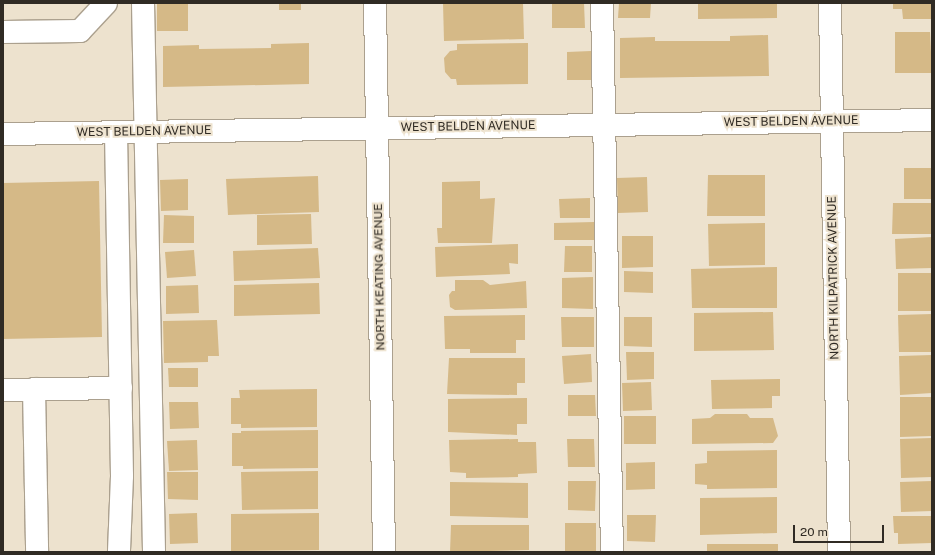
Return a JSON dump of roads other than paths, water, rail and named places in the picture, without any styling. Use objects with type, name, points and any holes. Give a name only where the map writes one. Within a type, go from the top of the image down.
[{"type":"street","points":[[3,32],[80,31],[106,3]]},
{"type":"street","points":[[143,3],[154,552]]},
{"type":"street","name":"NORTH KEATING AVENUE","points":[[375,3],[384,552]]},
{"type":"street","points":[[602,3],[612,552]]},
{"type":"street","name":"NORTH KILPATRICK AVENUE","points":[[830,3],[839,552]]},
{"type":"street","name":"WEST BELDEN AVENUE","points":[[3,134],[932,120]]},
{"type":"street","points":[[116,132],[122,476],[119,552]]},
{"type":"street","points":[[3,390],[121,388]]},
{"type":"street","points":[[34,389],[37,552]]}]
